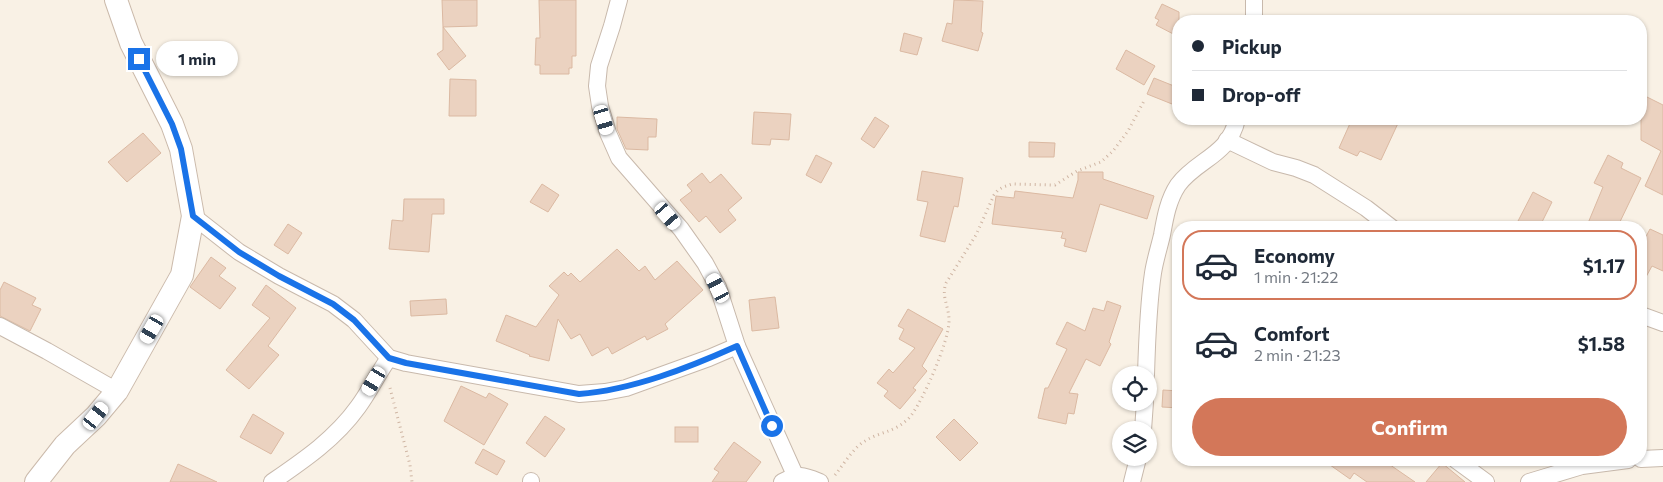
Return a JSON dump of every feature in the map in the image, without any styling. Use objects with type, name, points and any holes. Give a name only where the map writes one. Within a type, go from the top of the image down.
[{"type":"street","points":[[36,482],[66,445],[96,416],[117,391],[182,275],[193,216],[181,149],[172,124],[131,43],[116,0]]},
{"type":"street","points":[[619,0],[598,66],[597,86],[600,106],[608,133],[619,158],[681,230],[705,263],[718,288],[737,346],[789,479],[809,477],[820,482]]},
{"type":"street","points":[[1254,0],[1254,15]]},
{"type":"street","points":[[1146,366],[1153,273],[1171,198],[1179,184],[1193,170],[1211,158],[1224,146],[1236,125]]},
{"type":"street","points":[[1228,140],[1273,162],[1308,171],[1383,221]]},
{"type":"street","points":[[193,216],[239,252],[279,276],[333,304],[354,320],[386,363]]},
{"type":"street","points":[[1647,317],[1663,323]]},
{"type":"street","points":[[0,326],[117,391]]},
{"type":"street","points":[[386,363],[406,363],[579,394],[626,388],[737,346]]},
{"type":"street","points":[[272,482],[312,455],[336,434],[358,407],[386,363]]},
{"type":"street","points":[[1647,459],[1663,458]]},
{"type":"street","points":[[1132,482],[1136,466]]},
{"type":"street","points":[[1464,466],[1486,482]]},
{"type":"street","points":[[1528,482],[1582,466]]},
{"type":"path","points":[[830,482],[856,449],[874,436],[888,433],[898,427],[909,418],[920,404],[946,340],[949,320],[944,291],[946,282],[976,235],[994,195],[1003,186],[1012,184],[1055,185],[1077,171],[1100,162],[1109,155],[1128,131],[1145,100]]},
{"type":"path","points":[[386,363],[390,388],[410,465],[412,482]]},
{"type":"building","points":[[442,0],[477,0],[477,26],[443,27]]},
{"type":"building","points":[[539,0],[576,0],[576,56],[572,56],[572,68],[569,68],[569,74],[540,74],[540,65],[535,65],[536,38],[540,38]]},
{"type":"building","points":[[954,0],[983,1],[981,32],[983,33],[978,51],[942,41],[947,23],[952,24]]},
{"type":"building","points":[[1162,4],[1179,12],[1179,15],[1172,15],[1172,33],[1156,25],[1159,20],[1155,18]]},
{"type":"building","points":[[443,27],[466,56],[449,70],[437,54],[443,50]]},
{"type":"building","points":[[904,33],[922,38],[917,55],[900,51]]},
{"type":"building","points":[[1126,50],[1155,66],[1144,85],[1116,69]]},
{"type":"building","points":[[1154,78],[1172,85],[1172,104],[1147,94]]},
{"type":"building","points":[[450,79],[476,80],[476,116],[449,116]]},
{"type":"building","points":[[1647,97],[1663,105],[1663,195],[1645,186],[1661,151],[1641,140],[1641,125],[1647,125]]},
{"type":"building","points":[[754,112],[791,114],[789,140],[771,139],[770,145],[752,144]]},
{"type":"building","points":[[617,117],[657,119],[656,137],[648,137],[648,150],[626,149],[617,129]]},
{"type":"building","points":[[875,117],[889,126],[874,148],[861,139]]},
{"type":"building","points":[[1349,125],[1397,125],[1381,160],[1360,151],[1357,156],[1339,148]]},
{"type":"building","points":[[143,133],[161,153],[127,182],[108,162]]},
{"type":"building","points":[[1029,142],[1055,143],[1054,157],[1029,157]]},
{"type":"building","points":[[816,155],[832,163],[821,183],[806,175]]},
{"type":"building","points":[[1608,155],[1623,163],[1621,168],[1641,178],[1620,221],[1589,221],[1603,187],[1594,183]]},
{"type":"building","points":[[922,171],[963,178],[958,207],[954,206],[945,242],[920,236],[928,202],[917,200]]},
{"type":"building","points":[[1078,172],[1103,172],[1103,179],[1154,196],[1147,219],[1100,204],[1086,252],[1064,246],[1066,239],[1061,238],[1063,232],[992,224],[996,196],[1014,198],[1015,191],[1073,198],[1078,180]]},
{"type":"building","points":[[702,173],[710,183],[721,174],[742,198],[728,210],[736,220],[720,233],[706,216],[699,222],[680,200],[692,191],[687,185]]},
{"type":"building","points":[[542,184],[559,195],[548,212],[530,202]]},
{"type":"building","points":[[1533,192],[1552,202],[1542,221],[1518,221]]},
{"type":"building","points":[[404,199],[444,199],[444,214],[432,214],[429,252],[389,249],[392,220],[403,221]]},
{"type":"building","points":[[288,224],[302,233],[288,254],[274,245]]},
{"type":"building","points":[[1650,229],[1663,235],[1663,271],[1652,266],[1647,275],[1647,235]]},
{"type":"building","points":[[617,249],[639,271],[645,266],[655,280],[677,261],[703,290],[665,324],[668,329],[647,340],[645,336],[612,354],[608,347],[592,356],[580,334],[571,339],[558,319],[549,361],[529,356],[496,341],[506,315],[536,327],[559,295],[549,286],[564,272],[568,276],[571,273],[580,282]]},
{"type":"building","points":[[211,257],[226,268],[219,276],[236,288],[220,309],[190,287]]},
{"type":"building","points":[[4,282],[36,298],[32,305],[41,309],[30,331],[0,316],[0,290]]},
{"type":"building","points":[[266,285],[296,308],[268,346],[279,355],[249,389],[226,370],[270,318],[252,305]]},
{"type":"building","points":[[775,297],[779,328],[752,331],[749,300]]},
{"type":"building","points":[[446,299],[447,314],[411,316],[410,301]]},
{"type":"building","points":[[1107,301],[1121,306],[1109,342],[1111,344],[1100,366],[1086,359],[1069,393],[1078,394],[1074,414],[1068,413],[1066,424],[1038,418],[1045,388],[1048,388],[1067,349],[1056,344],[1067,322],[1085,331],[1093,308],[1104,311]]},
{"type":"building","points":[[908,309],[943,329],[922,366],[927,371],[913,388],[916,390],[900,409],[884,396],[888,391],[877,383],[889,369],[893,373],[915,348],[899,339],[904,329],[898,326]]},
{"type":"building","points":[[461,386],[486,398],[489,393],[508,404],[484,445],[444,421]]},
{"type":"building","points":[[1163,390],[1172,391],[1172,408],[1162,407]]},
{"type":"building","points":[[253,414],[284,433],[271,454],[240,437]]},
{"type":"building","points":[[545,416],[565,429],[545,457],[526,443]]},
{"type":"building","points":[[954,419],[978,443],[960,461],[936,437]]},
{"type":"building","points":[[675,427],[698,427],[698,442],[675,442]]},
{"type":"building","points":[[734,442],[761,462],[746,482],[712,482],[719,472],[714,469]]},
{"type":"building","points":[[483,449],[505,461],[497,475],[475,463]]},
{"type":"building","points":[[178,464],[217,482],[170,482]]},
{"type":"building","points":[[1332,466],[1392,466],[1415,482],[1367,482],[1354,473],[1350,479]]},
{"type":"building","points":[[1439,466],[1446,466],[1465,482],[1426,482]]},
{"type":"route","points":[[139,59],[172,124],[181,149],[193,216],[239,252],[279,276],[333,304],[354,320],[389,358],[406,363],[579,394],[626,388],[737,346],[772,426]]}]
